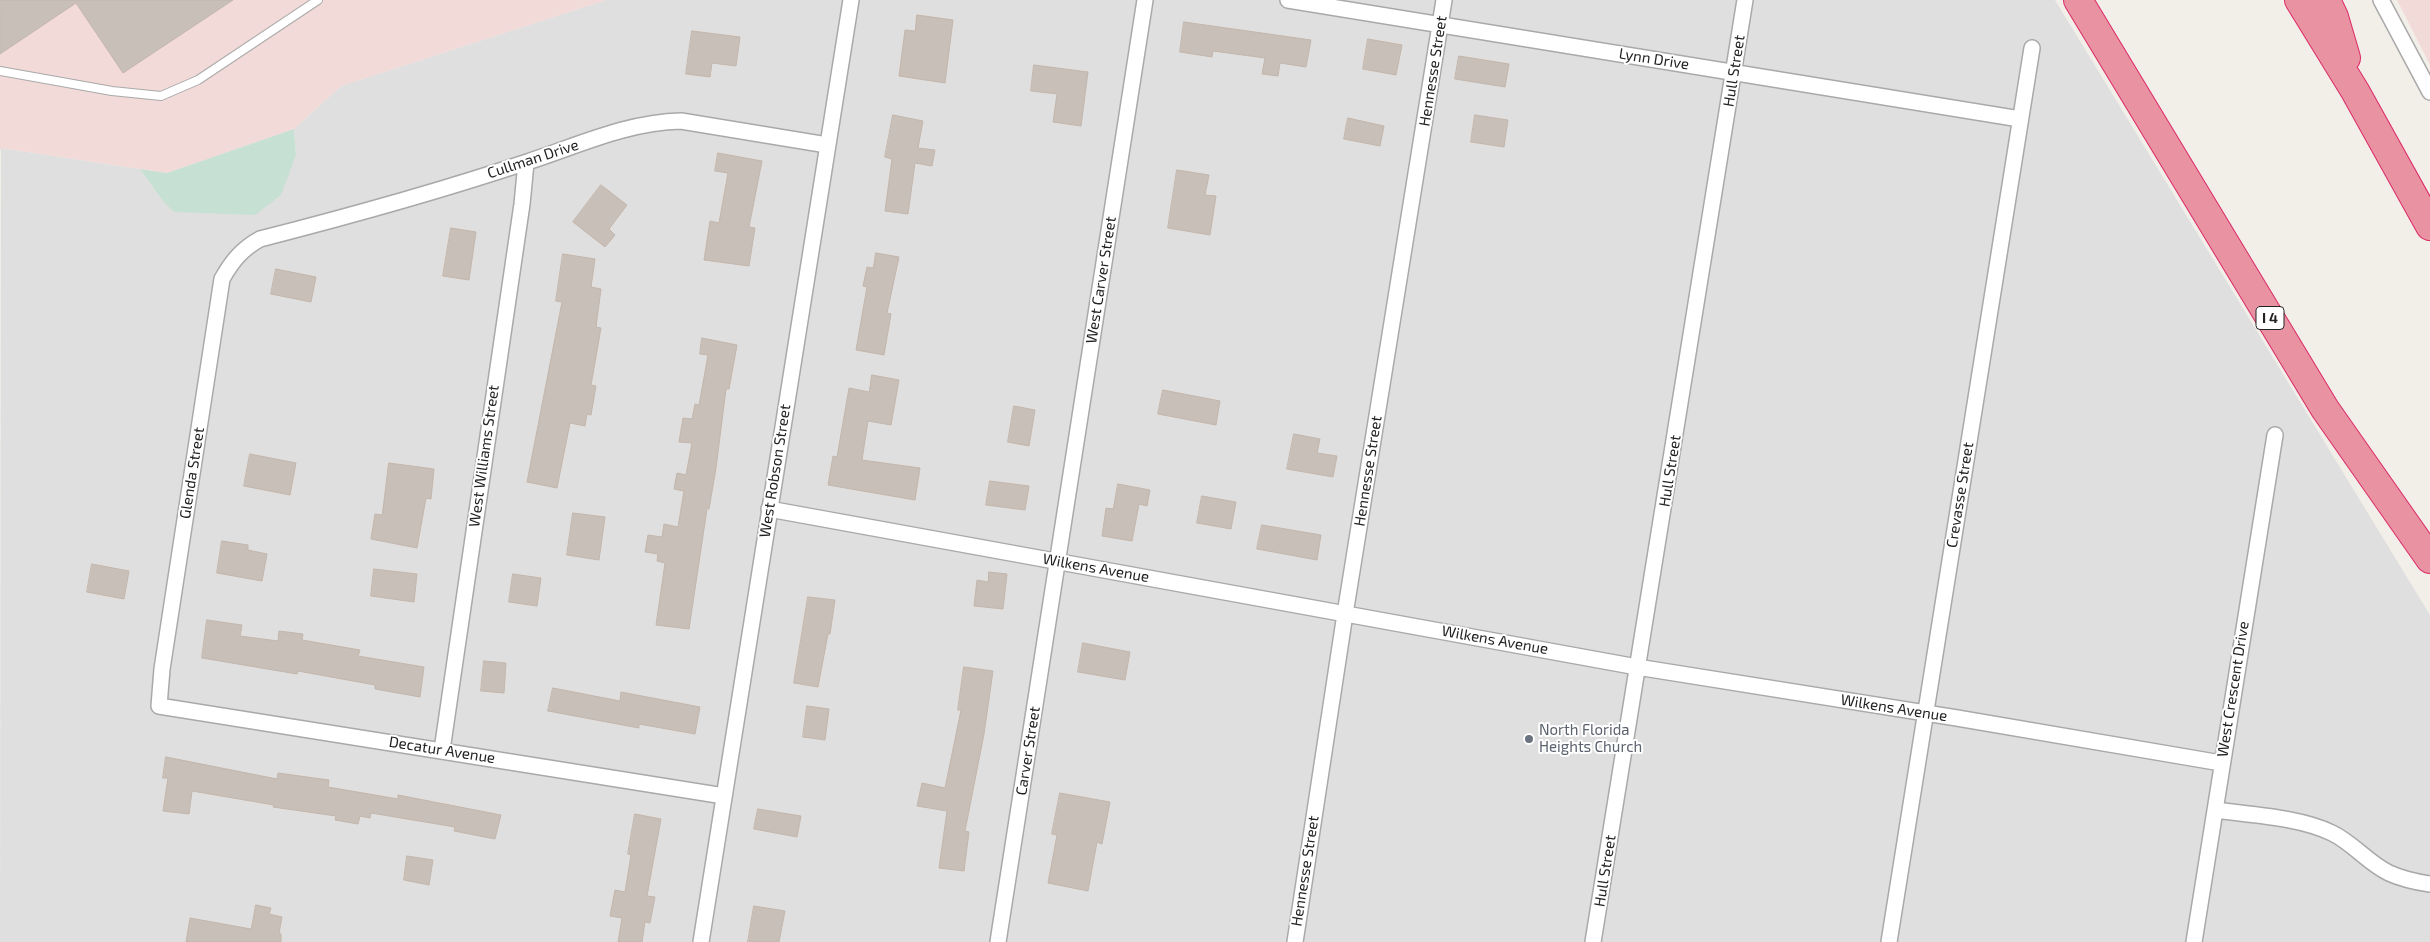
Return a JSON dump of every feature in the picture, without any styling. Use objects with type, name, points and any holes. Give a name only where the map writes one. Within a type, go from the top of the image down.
[{"type":"highway","points":[[2070,0],[2119,70]]},
{"type":"highway","name":"I 4","points":[[2078,0],[2325,409],[2430,559]]},
{"type":"highway","points":[[2300,0],[2355,91],[2430,226]]},
{"type":"highway","points":[[2326,0],[2334,17],[2355,91]]},
{"type":"street","name":"West Robson Street","points":[[701,942],[851,0]]},
{"type":"street","name":"West Carver Street","points":[[1057,561],[1145,0]]},
{"type":"street","name":"Lynn Drive","points":[[1288,0],[2020,119]]},
{"type":"street","name":"Hennesse Street","points":[[1295,942],[1345,614],[1444,0]]},
{"type":"street","name":"Hull Street","points":[[1593,942],[1745,0]]},
{"type":"street","points":[[2381,0],[2430,92]]},
{"type":"street","name":"Crevasse Street","points":[[1889,942],[1924,713],[2032,48]]},
{"type":"street","name":"Cullman Drive","points":[[244,248],[260,239],[526,163],[633,126],[661,121],[700,123],[827,145]]},
{"type":"street","name":"West Williams Street","points":[[442,750],[522,204],[526,163]]},
{"type":"street","name":"Glenda Street","points":[[159,706],[162,669],[222,279],[232,260],[244,248]]},
{"type":"street","name":"West Crescent Drive","points":[[2194,942],[2274,435]]},
{"type":"street","name":"Wilkens Avenue","points":[[769,509],[1636,667],[2221,763]]},
{"type":"street","name":"Carver Street","points":[[998,942],[1057,561]]},
{"type":"street","name":"Decatur Avenue","points":[[159,706],[724,796]]},
{"type":"street","points":[[2214,810],[2302,824],[2329,832],[2347,840],[2387,872],[2408,880],[2430,884]]},
{"type":"lane","points":[[0,71],[112,91],[161,96],[198,80],[318,0]]},
{"type":"shaded area","points":[[0,0],[606,0],[341,86],[294,129],[167,173],[1,148],[0,152]]},
{"type":"shaded area","points":[[606,0],[2055,0],[2430,615],[2430,942],[0,942],[1,148],[140,169],[162,200],[296,155],[294,129],[341,86]]},
{"type":"shaded area","points":[[2397,0],[2430,0],[2430,65]]},
{"type":"green space","points":[[294,129],[296,155],[281,195],[255,215],[174,212],[162,200],[140,169],[167,173]]},
{"type":"building","points":[[0,0],[233,0],[123,73],[76,3],[0,54]]},
{"type":"building","points":[[917,15],[953,20],[945,83],[899,76],[905,30],[915,31]]},
{"type":"building","points":[[1184,22],[1311,40],[1306,67],[1280,63],[1278,76],[1262,74],[1265,58],[1213,51],[1212,57],[1180,52]]},
{"type":"building","points":[[692,31],[740,37],[736,66],[712,63],[710,77],[686,74]]},
{"type":"building","points":[[1368,39],[1402,45],[1396,75],[1363,69]]},
{"type":"building","points":[[1459,56],[1509,64],[1505,87],[1455,79]]},
{"type":"building","points":[[1034,65],[1088,72],[1081,126],[1053,122],[1057,94],[1031,91]]},
{"type":"building","points":[[893,115],[923,121],[918,148],[935,150],[932,166],[915,163],[908,214],[885,211],[892,159],[885,157]]},
{"type":"building","points":[[1475,115],[1508,120],[1504,147],[1471,142]]},
{"type":"building","points":[[1348,118],[1384,126],[1380,146],[1344,139]]},
{"type":"building","points":[[718,153],[762,161],[749,227],[755,228],[749,266],[704,260],[710,221],[719,223],[728,173],[715,171]]},
{"type":"building","points":[[1177,170],[1209,175],[1205,195],[1216,196],[1210,235],[1168,228]]},
{"type":"building","points":[[601,185],[627,205],[609,229],[615,235],[605,247],[573,222]]},
{"type":"building","points":[[451,228],[476,232],[469,280],[443,276]]},
{"type":"building","points":[[876,253],[899,257],[887,313],[891,314],[884,355],[856,350],[867,287],[863,286],[867,267],[873,268]]},
{"type":"building","points":[[563,254],[595,259],[591,287],[601,289],[596,327],[601,328],[591,385],[596,386],[591,415],[587,414],[585,426],[570,423],[557,488],[527,482],[562,302],[556,301]]},
{"type":"building","points":[[276,269],[316,277],[311,302],[271,294]]},
{"type":"building","points":[[702,338],[737,345],[729,389],[726,389],[716,468],[709,509],[707,509],[689,629],[656,625],[665,563],[657,561],[658,554],[645,552],[648,535],[662,537],[664,524],[678,527],[684,491],[674,489],[677,473],[686,475],[692,443],[679,442],[683,418],[692,419],[695,404],[699,405],[708,355],[700,354]]},
{"type":"building","points":[[872,375],[899,380],[891,425],[868,421],[862,460],[920,468],[915,500],[828,485],[833,456],[837,457],[849,388],[869,392]]},
{"type":"building","points":[[1163,390],[1220,401],[1216,425],[1158,414]]},
{"type":"building","points":[[1014,406],[1035,410],[1029,446],[1008,442]]},
{"type":"building","points":[[1294,434],[1320,439],[1317,453],[1337,456],[1333,477],[1287,469]]},
{"type":"building","points":[[250,454],[296,463],[290,495],[244,486]]},
{"type":"building","points":[[389,463],[434,469],[431,499],[426,498],[417,548],[371,539],[375,514],[382,515]]},
{"type":"building","points":[[990,481],[1029,486],[1025,510],[986,505]]},
{"type":"building","points":[[1118,484],[1150,490],[1147,506],[1139,504],[1132,541],[1102,536],[1106,508],[1113,509]]},
{"type":"building","points":[[1202,496],[1236,502],[1231,529],[1197,523]]},
{"type":"building","points":[[573,513],[605,517],[599,560],[567,555]]},
{"type":"building","points":[[1262,525],[1321,535],[1317,560],[1257,549]]},
{"type":"building","points":[[222,541],[248,545],[248,550],[267,554],[262,581],[217,573]]},
{"type":"building","points":[[92,564],[129,571],[124,599],[87,592]]},
{"type":"building","points":[[374,569],[417,574],[414,602],[371,596]]},
{"type":"building","points":[[989,572],[1007,574],[1003,609],[974,606],[977,580],[988,582]]},
{"type":"building","points":[[513,574],[541,578],[537,606],[509,602]]},
{"type":"building","points":[[808,597],[835,600],[830,634],[828,634],[818,687],[794,683]]},
{"type":"building","points":[[207,620],[242,625],[240,636],[278,641],[279,631],[303,634],[302,640],[360,650],[358,656],[424,667],[420,697],[375,689],[375,685],[298,671],[297,674],[202,658]]},
{"type":"building","points":[[1083,643],[1130,652],[1125,680],[1078,672]]},
{"type":"building","points":[[484,661],[506,663],[504,693],[481,691]]},
{"type":"building","points":[[964,667],[993,671],[984,734],[965,831],[969,832],[964,871],[939,868],[947,811],[917,806],[922,783],[945,788],[961,710],[958,710]]},
{"type":"building","points":[[553,688],[620,701],[621,692],[700,707],[695,734],[639,724],[639,728],[548,711]]},
{"type":"building","points":[[807,706],[829,709],[825,740],[803,737]]},
{"type":"building","points":[[166,757],[277,779],[278,773],[329,780],[328,787],[398,799],[398,795],[501,815],[495,839],[454,831],[455,827],[371,813],[370,818],[360,816],[358,824],[335,820],[336,816],[273,807],[274,805],[192,791],[189,814],[163,811],[168,778],[163,778]]},
{"type":"building","points":[[1060,793],[1110,802],[1102,844],[1097,842],[1088,891],[1048,883],[1057,835],[1052,834]]},
{"type":"building","points":[[758,809],[801,816],[797,837],[754,829]]},
{"type":"building","points":[[635,814],[661,819],[647,896],[655,897],[650,923],[645,922],[642,942],[618,942],[622,918],[610,916],[615,890],[625,892],[631,855],[628,854]]},
{"type":"building","points":[[407,856],[433,860],[429,885],[404,880]]},
{"type":"building","points":[[256,905],[271,908],[269,914],[282,917],[279,933],[281,934],[281,942],[186,942],[190,918],[251,929]]},
{"type":"building","points":[[754,906],[785,911],[779,942],[748,942]]},
{"type":"place","name":"North Florida Heights Church","points":[[1529,739]]}]
